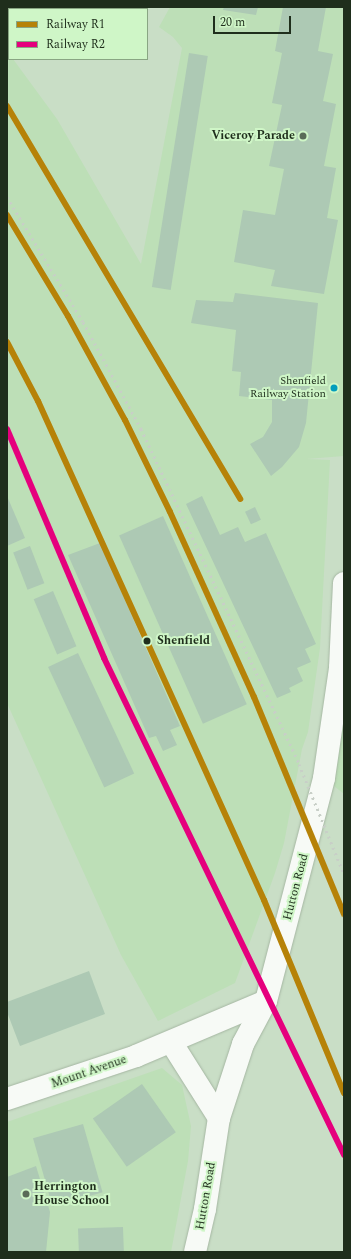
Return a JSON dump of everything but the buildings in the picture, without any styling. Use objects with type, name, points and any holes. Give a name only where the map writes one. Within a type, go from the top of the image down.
[{"type":"main road","name":"Hutton Road","points":[[195,1252],[205,1209],[218,1118],[243,1044],[266,1001],[324,778],[340,668],[344,582]]},
{"type":"main road","name":"Mount Avenue","points":[[7,1099],[171,1042],[266,1001]]},
{"type":"main road","points":[[171,1042],[218,1118]]},
{"type":"shaded area","points":[[170,7],[344,7],[344,456],[306,459],[330,460],[320,648],[308,732],[302,749],[284,843],[275,873],[235,983],[158,1021],[121,955],[7,703],[7,51],[8,60],[14,60],[57,119],[141,264],[182,48],[173,37],[159,27]]},
{"type":"shaded area","points":[[344,567],[344,794],[324,778]]},
{"type":"shaded area","points":[[162,1068],[182,1085],[191,1126],[188,1161],[171,1252],[7,1252],[7,1122]]},
{"type":"railway","points":[[7,197],[83,322],[141,429],[299,764],[344,874]]},
{"type":"railway","points":[[7,215],[68,316],[125,420],[170,512],[254,697],[344,914]]},
{"type":"railway","points":[[7,429],[104,658],[344,1155]]},
{"type":"railway","points":[[219,463],[240,499]]},
{"type":"rail line","name":"R1","points":[[7,106],[240,499]]},
{"type":"rail line","name":"R1","points":[[7,215],[68,316],[125,420],[170,512],[254,697],[344,914]]},
{"type":"rail line","name":"R1","points":[[7,342],[38,401],[264,900],[344,1093]]},
{"type":"rail line","name":"R2","points":[[7,429],[104,658],[344,1155]]},
{"type":"place","name":"Viceroy Parade","points":[[303,136]]},
{"type":"place","name":"Shenfield Railway Station","points":[[334,388]]},
{"type":"place","name":"Shenfield","points":[[147,641]]},
{"type":"place","name":"Herrington House School","points":[[26,1194]]}]
